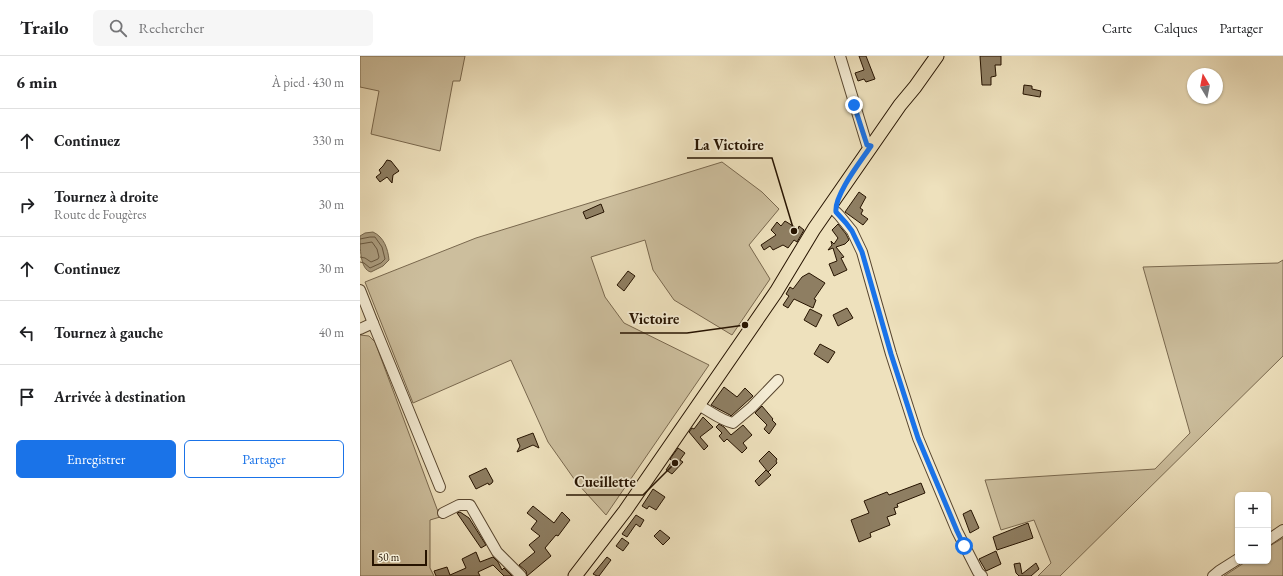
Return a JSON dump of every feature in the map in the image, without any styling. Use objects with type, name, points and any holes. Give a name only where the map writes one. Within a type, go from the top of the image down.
[{"type":"main road","points":[[575,576],[625,511],[782,282],[802,259],[829,214],[876,146],[906,106],[915,87],[937,56]]},
{"type":"street","points":[[840,56],[867,145],[876,146]]},
{"type":"street","points":[[829,214],[846,223],[852,231],[862,252],[891,354],[918,438],[957,531],[978,572],[982,576]]},
{"type":"street","points":[[360,290],[440,487]]},
{"type":"street","points":[[360,329],[374,323]]},
{"type":"street","points":[[698,405],[726,422],[733,423],[752,407],[778,380]]},
{"type":"street","points":[[443,513],[459,505],[470,505],[497,552],[521,576]]},
{"type":"street","points":[[1271,538],[1283,530]]},
{"type":"street","points":[[1213,576],[1235,561]]},
{"type":"shaded area","points":[[360,56],[465,56],[460,81],[453,81],[440,151],[371,134],[379,91],[360,87]]},
{"type":"shaded area","points":[[722,162],[762,192],[779,209],[749,245],[770,279],[732,335],[674,300],[653,270],[645,240],[591,257],[605,297],[624,323],[709,365],[606,515],[577,483],[548,442],[511,360],[413,403],[365,282],[476,238]]},
{"type":"shaded area","points":[[1283,260],[1283,356],[1060,576],[1038,576],[1051,563],[1034,520],[1001,530],[985,480],[1155,469],[1190,433],[1143,267],[1278,263]]},
{"type":"shaded area","points":[[360,335],[369,336],[375,342],[440,517],[430,520],[430,568],[434,576],[360,576]]},
{"type":"shaded area","points":[[1283,538],[1283,576],[1224,576],[1242,564],[1271,564],[1271,545]]},
{"type":"water","points":[[373,232],[383,240],[388,252],[389,260],[383,266],[371,272],[367,270],[363,263],[360,236],[365,233]]},
{"type":"building","points":[[859,56],[866,56],[875,79],[866,82],[864,79],[858,81],[855,73],[864,70]]},
{"type":"building","points":[[980,56],[1001,56],[1001,65],[995,65],[996,76],[991,77],[991,85],[982,85]]},
{"type":"building","points":[[1024,85],[1032,86],[1032,89],[1041,91],[1040,97],[1023,94]]},
{"type":"building","points":[[387,160],[391,161],[399,171],[393,175],[392,183],[387,177],[380,182],[376,177],[381,173],[379,170]]},
{"type":"building","points":[[859,192],[866,197],[860,208],[863,210],[861,214],[868,219],[863,225],[845,212]]},
{"type":"building","points":[[601,204],[604,212],[586,219],[583,212]]},
{"type":"building","points":[[785,221],[798,229],[799,226],[804,230],[797,242],[794,240],[788,248],[783,245],[773,250],[770,246],[764,250],[761,245],[776,235],[771,230],[777,222],[781,226]]},
{"type":"building","points":[[838,224],[849,240],[845,244],[836,247],[844,257],[841,258],[847,270],[834,276],[829,264],[837,261],[833,248],[828,250],[832,245],[831,241],[834,244],[838,238],[832,230]]},
{"type":"building","points":[[628,271],[635,276],[624,291],[617,285]]},
{"type":"building","points":[[809,273],[825,283],[814,299],[816,300],[813,308],[794,299],[788,308],[783,305],[789,296],[786,294],[790,287],[793,289],[802,277]]},
{"type":"building","points":[[847,308],[853,318],[838,326],[833,315]]},
{"type":"building","points":[[810,309],[822,315],[816,327],[804,320]]},
{"type":"building","points":[[820,344],[835,352],[828,363],[814,354]]},
{"type":"building","points":[[724,387],[737,397],[745,388],[753,396],[731,416],[711,405]]},
{"type":"building","points":[[762,406],[776,424],[769,434],[764,429],[767,425],[755,413]]},
{"type":"building","points":[[703,417],[713,427],[700,437],[708,446],[704,450],[689,432],[692,428],[694,429]]},
{"type":"building","points":[[719,424],[731,435],[743,425],[752,435],[743,443],[747,448],[742,453],[727,439],[724,442],[719,436],[722,433],[716,427]]},
{"type":"building","points":[[533,433],[539,448],[533,445],[517,452],[520,446],[517,439]]},
{"type":"building","points":[[678,448],[685,453],[680,460],[683,462],[672,474],[666,470],[672,461],[670,459]]},
{"type":"building","points":[[769,451],[777,459],[777,463],[768,472],[759,461]]},
{"type":"building","points":[[486,468],[493,481],[489,485],[488,483],[476,489],[469,476]]},
{"type":"building","points":[[766,470],[771,475],[759,486],[755,481]]},
{"type":"building","points":[[921,483],[925,493],[897,504],[898,507],[894,508],[896,514],[887,517],[890,525],[870,533],[871,537],[859,542],[851,520],[869,513],[864,501],[887,492],[889,495]]},
{"type":"building","points":[[653,489],[665,497],[656,510],[649,506],[647,509],[642,506]]},
{"type":"building","points":[[533,506],[554,523],[562,512],[570,520],[558,536],[556,535],[545,548],[551,556],[527,576],[526,571],[519,565],[535,552],[529,545],[540,536],[531,529],[537,521],[527,513]]},
{"type":"building","points":[[971,510],[979,528],[970,533],[963,514]]},
{"type":"building","points":[[460,512],[469,518],[486,545],[481,548],[457,513]]},
{"type":"building","points":[[636,515],[644,520],[640,527],[636,524],[627,537],[622,534]]},
{"type":"building","points":[[1028,523],[1033,538],[997,550],[993,537]]},
{"type":"building","points":[[660,530],[670,538],[663,545],[654,536]]},
{"type":"building","points":[[622,538],[629,543],[623,551],[616,546]]},
{"type":"building","points":[[996,551],[1001,564],[986,571],[979,559]]},
{"type":"building","points":[[476,552],[480,562],[493,557],[498,562],[502,570],[504,568],[512,576],[504,576],[493,565],[478,572],[480,576],[436,576],[434,571],[447,567],[450,575],[466,568],[462,559]]},
{"type":"building","points":[[607,557],[611,560],[599,576],[593,574]]},
{"type":"building","points":[[1020,563],[1022,574],[1036,563],[1039,569],[1031,576],[1019,576],[1016,573],[1014,564]]},
{"type":"place","name":"La Victoire","points":[[794,231]]},
{"type":"place","name":"Victoire","points":[[745,325]]},
{"type":"place","name":"Cueillette","points":[[675,463]]},
{"type":"route","points":[[854,105],[867,145],[871,146],[850,177],[835,204],[836,212],[852,231],[862,252],[891,354],[918,438],[964,546]]}]
